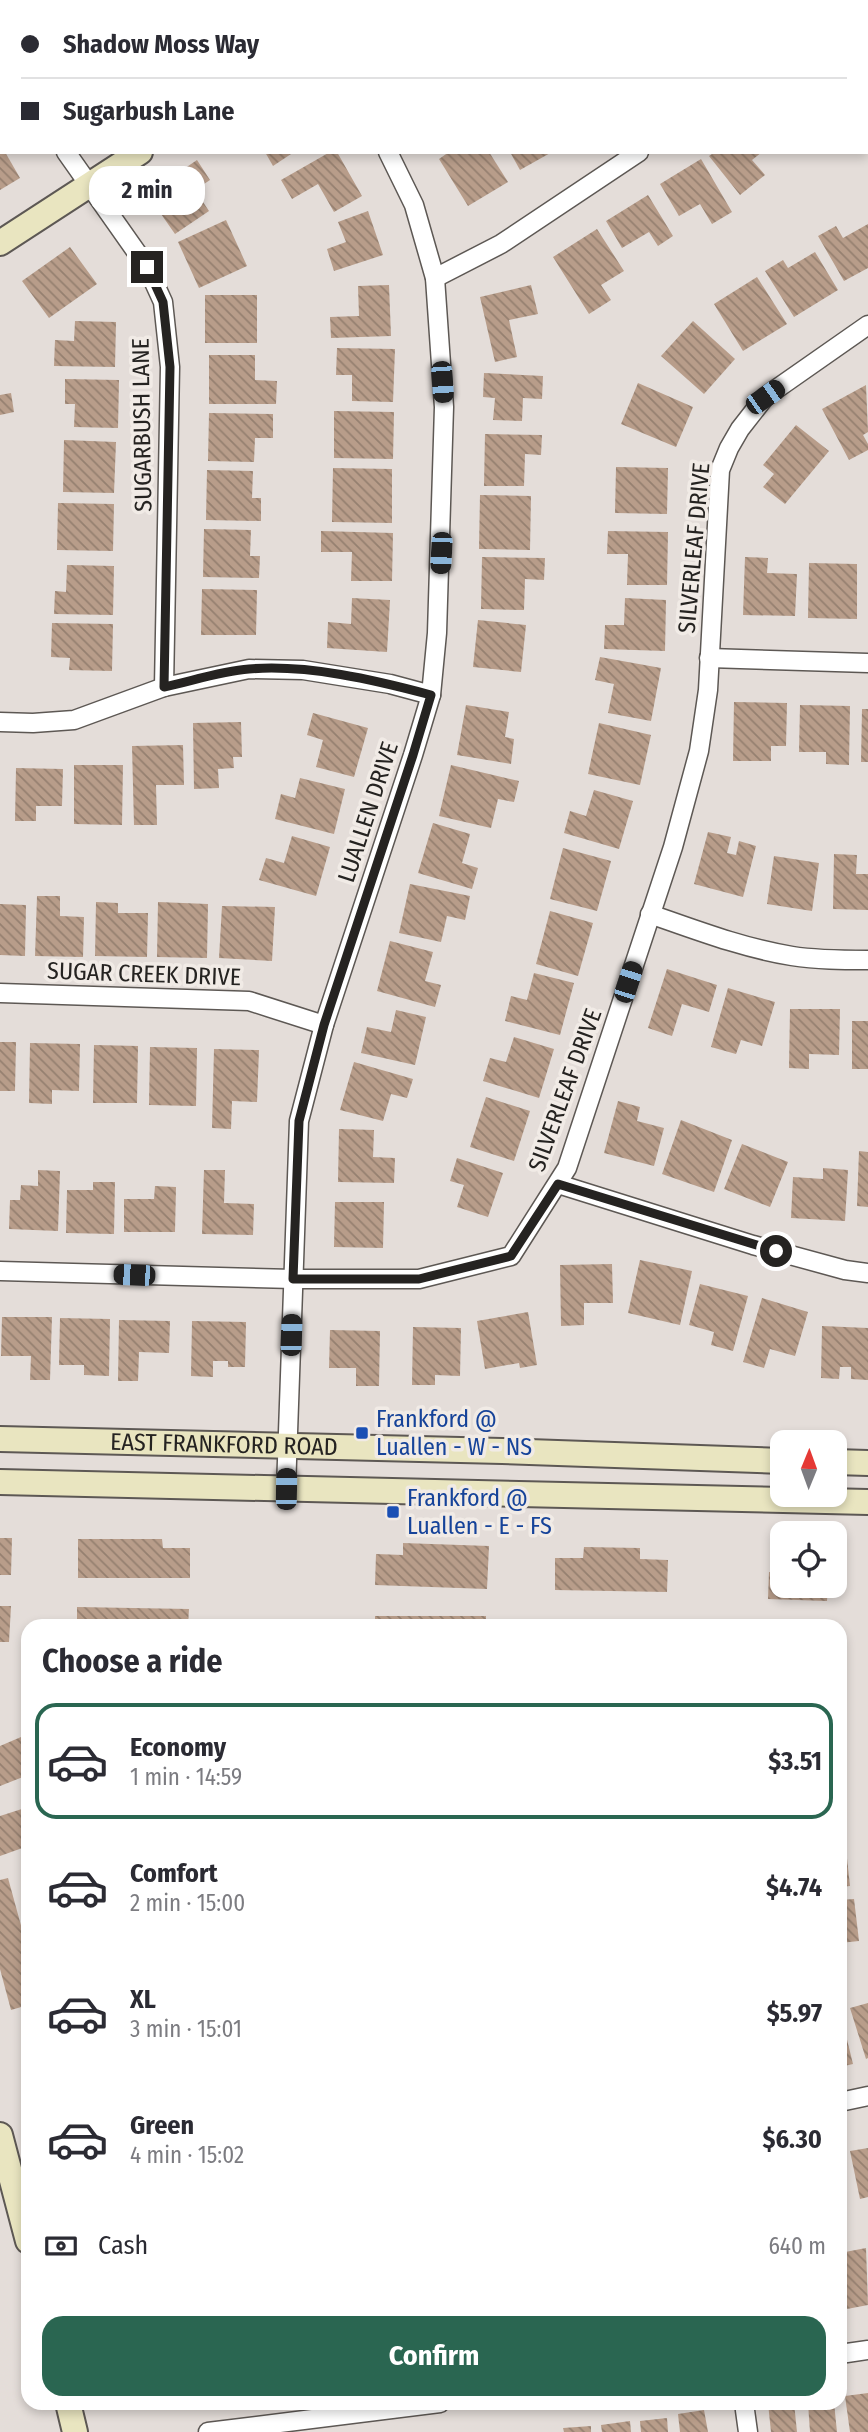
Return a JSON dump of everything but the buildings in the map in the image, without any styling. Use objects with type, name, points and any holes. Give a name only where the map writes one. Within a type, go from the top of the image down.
[{"type":"main road","points":[[0,243],[137,154]]},
{"type":"main road","name":"EAST FRANKFORD ROAD","points":[[0,1439],[770,1461]]},
{"type":"main road","points":[[847,1463],[868,1464]]},
{"type":"main road","name":"EAST FRANKFORD ROAD","points":[[0,1482],[868,1502]]},
{"type":"main road","points":[[0,2135],[21,2201]]},
{"type":"main road","points":[[70,2410],[75,2432]]},
{"type":"street","name":"SUGARBUSH LANE","points":[[67,154],[147,267],[163,302],[170,367],[164,687]]},
{"type":"street","name":"LUALLEN DRIVE","points":[[286,1489],[299,1121],[324,1025],[431,695],[437,633],[444,407],[435,278],[414,205],[389,154]]},
{"type":"street","points":[[435,278],[501,244],[636,154]]},
{"type":"street","name":"SILVERLEAF DRIVE","points":[[0,1271],[293,1279],[419,1279],[511,1256],[566,1168],[673,847],[699,751],[708,690],[720,470],[740,429],[765,397],[868,325]]},
{"type":"street","points":[[709,658],[868,663]]},
{"type":"street","points":[[0,722],[74,720],[164,687],[249,669],[303,670],[390,684],[431,695]]},
{"type":"street","points":[[650,914],[742,945],[790,956],[826,960],[868,960]]},
{"type":"street","name":"SUGAR CREEK DRIVE","points":[[0,993],[248,1001],[324,1025]]},
{"type":"street","points":[[558,1184],[753,1245],[845,1270],[868,1273]]},
{"type":"street","points":[[847,2100],[868,2096]]},
{"type":"street","points":[[847,2353],[868,2350]]},
{"type":"street","points":[[208,2432],[384,2410]]},
{"type":"street","points":[[745,2410],[748,2432]]},
{"type":"place","name":"Frankford @ Luallen - W - NS","points":[[362,1433]]},
{"type":"place","name":"Frankford @ Luallen - E - FS","points":[[393,1512]]},
{"type":"route","points":[[147,267],[163,302],[170,367],[164,687],[249,669],[303,670],[390,684],[431,695],[324,1025],[299,1121],[293,1279],[419,1279],[511,1256],[558,1184],[776,1251]]}]
